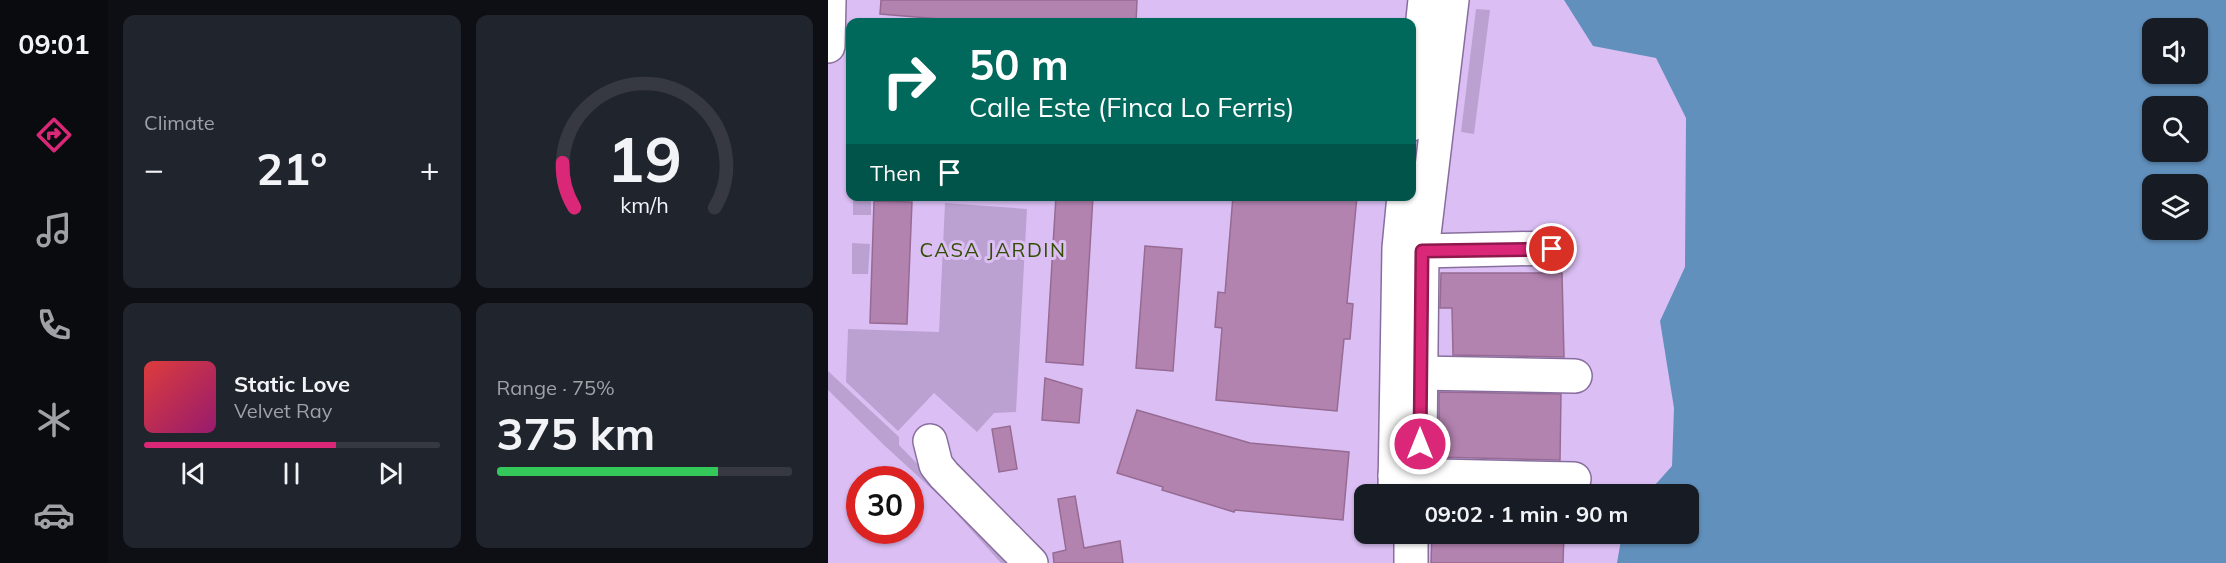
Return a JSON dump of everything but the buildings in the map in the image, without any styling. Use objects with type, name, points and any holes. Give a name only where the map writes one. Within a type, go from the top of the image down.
[{"type":"street","points":[[828,46],[829,0]]},
{"type":"street","points":[[1416,86],[1425,0]]},
{"type":"street","points":[[1403,484],[1420,444],[1422,251],[1452,0]]},
{"type":"street","points":[[1403,484],[1399,248],[1404,201]]},
{"type":"street","points":[[1422,251],[1552,249]]},
{"type":"street","points":[[1420,373],[1575,376]]},
{"type":"street","points":[[930,441],[936,465],[944,475],[1031,563]]},
{"type":"street","points":[[1432,484],[1574,479]]},
{"type":"street","points":[[1394,544],[1394,563]]},
{"type":"street","points":[[1411,544],[1411,563]]},
{"type":"shaded area","points":[[1476,9],[1490,10],[1474,134],[1461,132]]},
{"type":"shaded area","points":[[853,201],[871,201],[871,215],[853,215]]},
{"type":"shaded area","points":[[945,203],[1027,209],[1016,412],[994,413],[977,432],[934,393],[898,431],[846,382],[848,329],[939,332]]},
{"type":"shaded area","points":[[852,243],[870,244],[868,274],[852,274]]},
{"type":"shaded area","points":[[828,371],[899,437],[899,445],[919,466],[907,466],[828,390]]},
{"type":"shaded area","points":[[924,471],[1014,563],[1001,563],[945,501],[924,482]]},
{"type":"water","points":[[1564,0],[2226,0],[2226,563],[1617,563],[1620,544],[1699,544],[1699,484],[1656,484],[1672,466],[1674,408],[1660,321],[1685,267],[1686,118],[1656,58],[1593,46]]},
{"type":"district","name":"CASA JARDIN","points":[[993,249]]},
{"type":"route","points":[[1420,444],[1422,251],[1552,249]]}]
